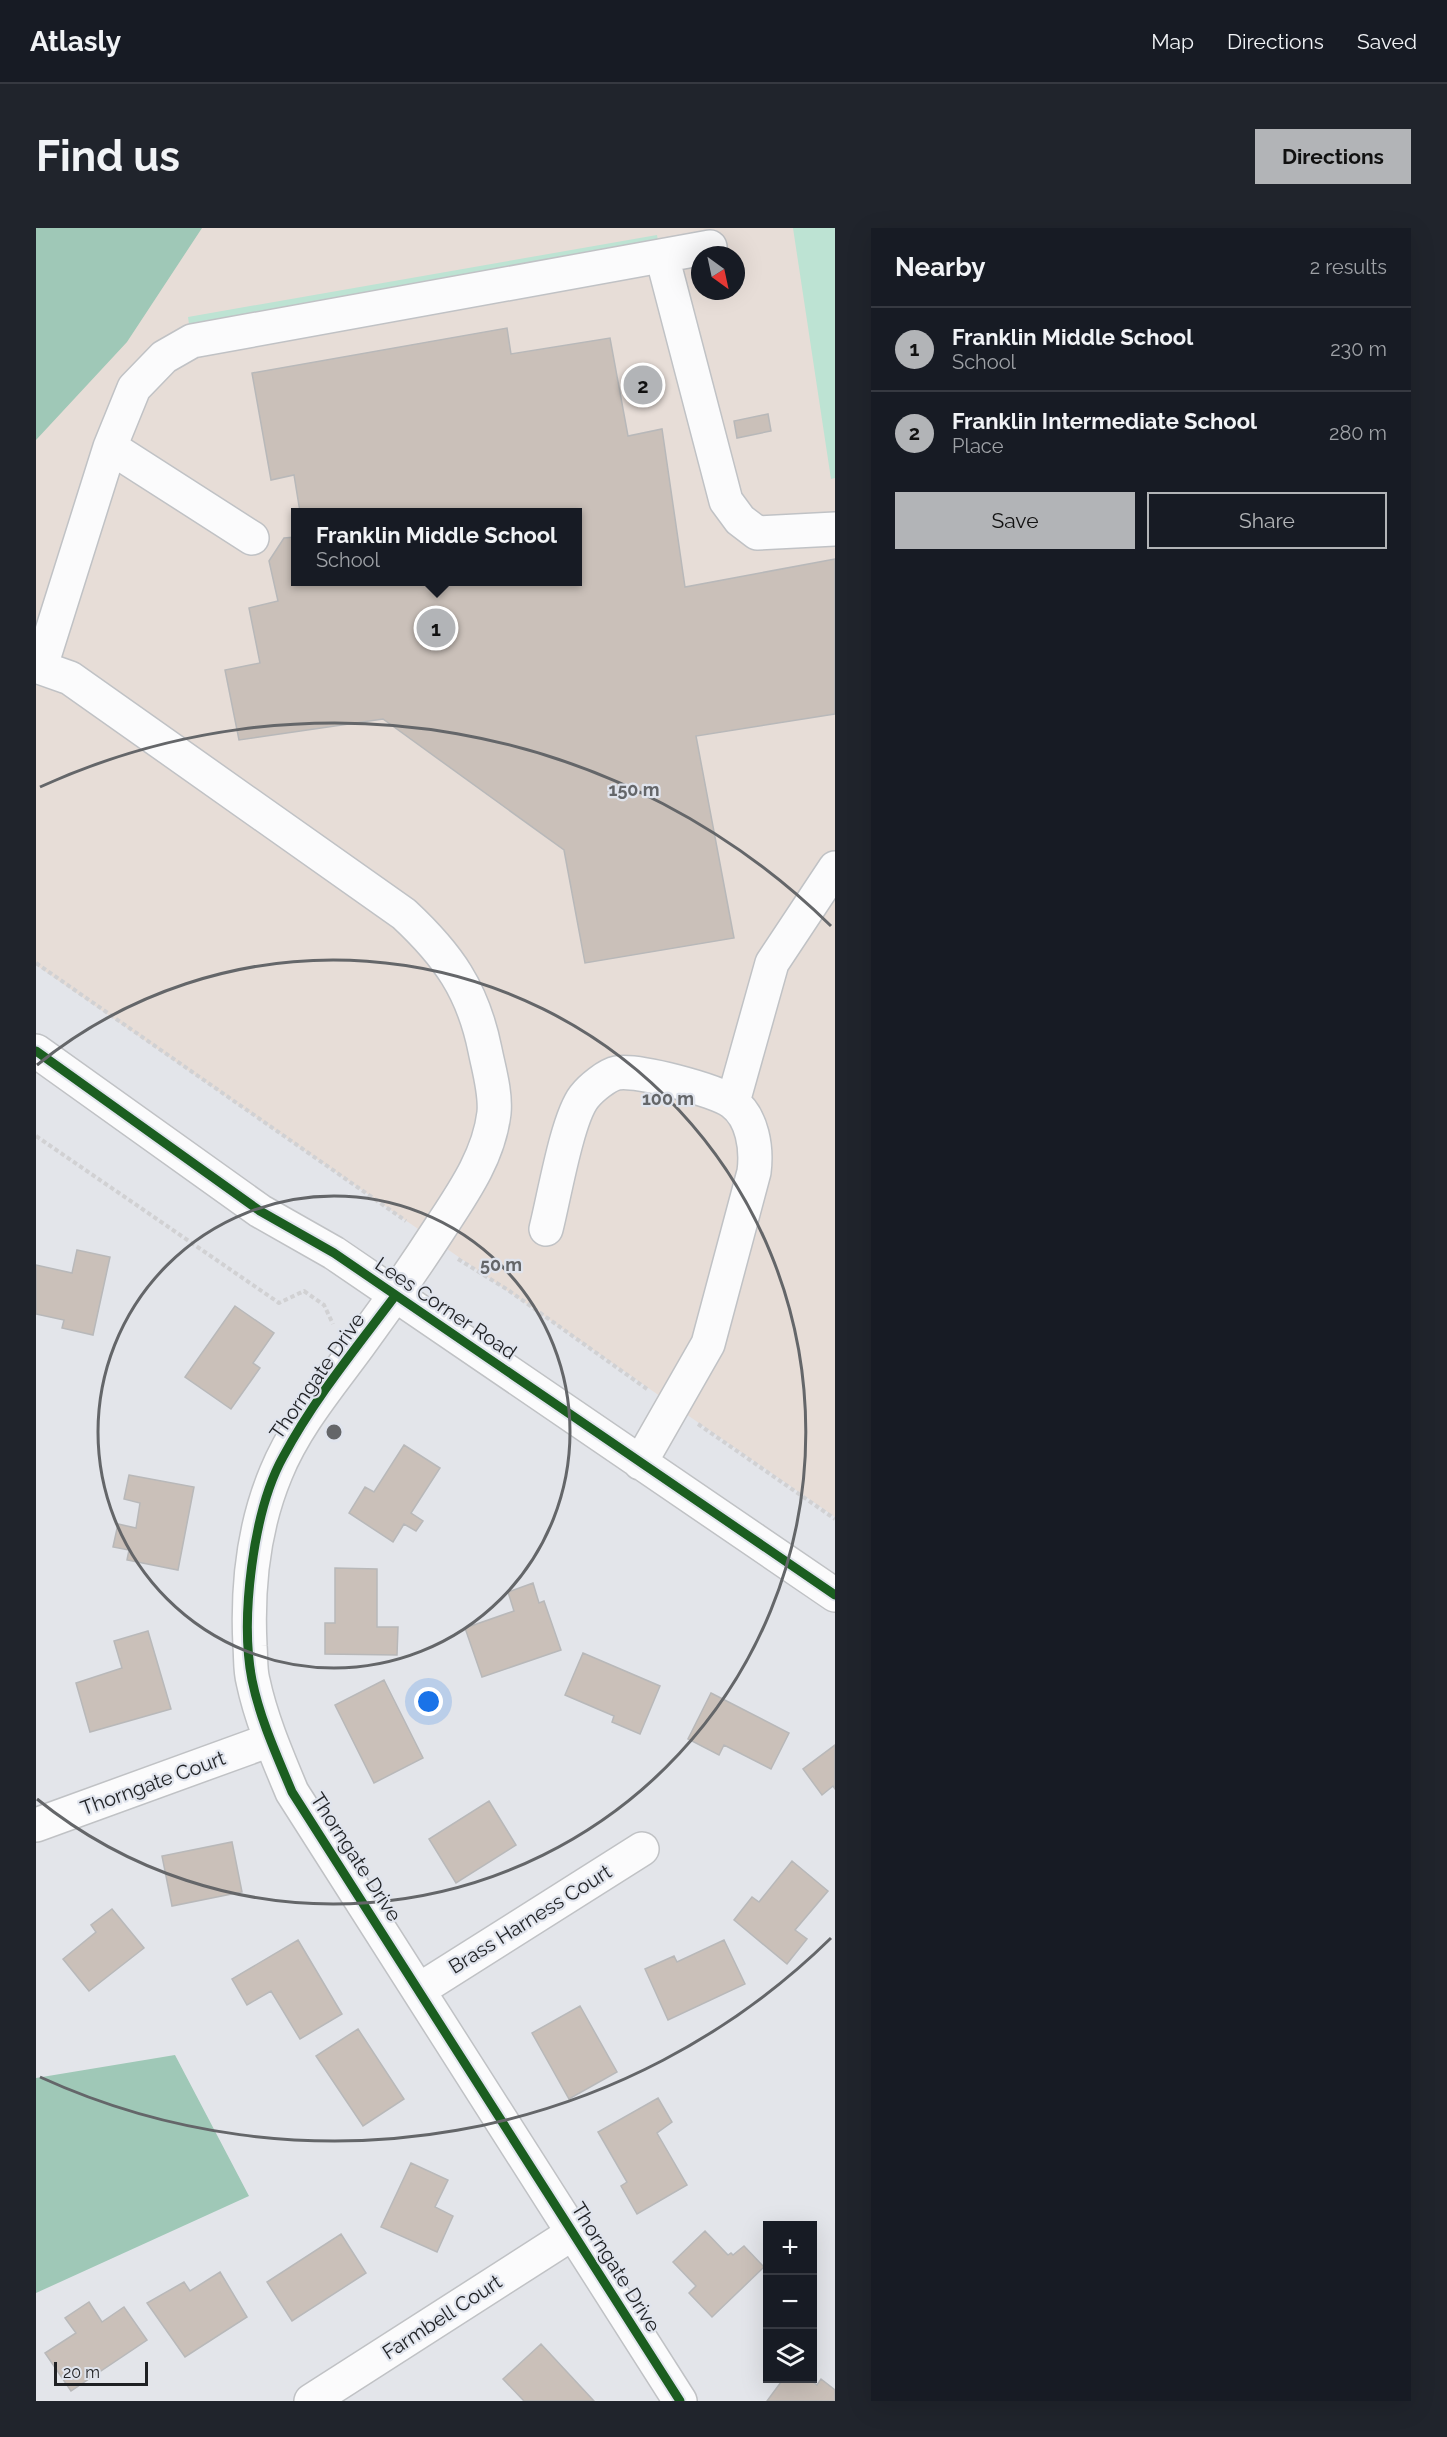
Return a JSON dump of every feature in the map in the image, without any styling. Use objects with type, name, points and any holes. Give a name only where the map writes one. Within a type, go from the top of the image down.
[{"type":"street","points":[[39,666],[110,447],[134,388],[164,357],[192,341],[691,251]]},
{"type":"street","points":[[662,256],[726,501],[740,520],[757,534],[835,529]]},
{"type":"street","points":[[110,447],[252,538]]},
{"type":"street","name":"Thorngate Drive","points":[[39,666],[70,678],[404,914],[438,948],[474,1006],[491,1080],[494,1113],[473,1178],[395,1296],[310,1410],[282,1459],[263,1512],[252,1562],[248,1605],[252,1679],[270,1740],[292,1792],[680,2401]]},
{"type":"street","points":[[733,1102],[772,963],[835,868]]},
{"type":"street","name":"Lees Corner Road","points":[[36,1051],[260,1211],[334,1253],[835,1595]]},
{"type":"street","points":[[546,1228],[574,1115],[584,1097],[615,1073],[629,1072],[697,1088],[733,1102],[744,1115],[757,1151],[754,1172],[708,1344],[640,1462]]},
{"type":"street","name":"Thorngate Court","points":[[36,1825],[270,1740]]},
{"type":"street","name":"Brass Harness Court","points":[[419,1990],[642,1849]]},
{"type":"street","name":"Farmbell Court","points":[[311,2401],[573,2233]]},
{"type":"path","points":[[36,1136],[279,1303],[304,1291],[324,1305],[334,1325],[360,1344]]},
{"type":"shaded area","points":[[36,228],[835,228],[835,1517],[36,965]]},
{"type":"green space","points":[[36,228],[202,228],[127,342],[36,440]]},
{"type":"green space","points":[[793,228],[835,228],[835,478],[831,479]]},
{"type":"green space","points":[[657,235],[663,269],[193,352],[188,317]]},
{"type":"green space","points":[[175,2055],[249,2196],[36,2293],[36,2078]]},
{"type":"building","points":[[507,328],[511,354],[610,338],[628,436],[662,429],[685,587],[835,559],[835,714],[696,736],[734,938],[585,963],[564,850],[383,719],[239,740],[225,670],[260,663],[249,608],[278,601],[269,561],[284,538],[291,537],[291,586],[582,586],[582,508],[299,508],[294,475],[271,480],[252,373]]},
{"type":"building","points":[[653,369],[656,396],[633,402],[630,375]]},
{"type":"building","points":[[768,414],[771,431],[737,438],[734,421]]},
{"type":"building","points":[[77,1250],[110,1257],[93,1335],[62,1328],[64,1320],[36,1314],[36,1265],[72,1273]]},
{"type":"building","points":[[235,1306],[274,1333],[253,1363],[260,1368],[231,1409],[185,1377]]},
{"type":"building","points":[[404,1445],[440,1468],[411,1513],[423,1521],[416,1531],[404,1524],[393,1542],[349,1513],[365,1487],[374,1492]]},
{"type":"building","points":[[129,1475],[194,1487],[178,1570],[127,1560],[129,1550],[113,1547],[118,1524],[136,1528],[140,1503],[124,1499]]},
{"type":"building","points":[[335,1568],[377,1569],[377,1627],[398,1627],[397,1655],[325,1654],[325,1623],[335,1623]]},
{"type":"building","points":[[533,1583],[539,1603],[544,1601],[561,1650],[482,1677],[465,1628],[514,1611],[508,1592]]},
{"type":"building","points":[[148,1631],[171,1709],[90,1732],[76,1683],[122,1668],[114,1641]]},
{"type":"building","points":[[583,1653],[660,1686],[640,1734],[612,1722],[614,1716],[565,1695]]},
{"type":"building","points":[[384,1680],[423,1758],[374,1783],[335,1705]]},
{"type":"building","points":[[711,1693],[789,1733],[771,1769],[724,1745],[719,1755],[688,1739]]},
{"type":"building","points":[[835,1745],[835,1789],[833,1786],[822,1795],[803,1769]]},
{"type":"building","points":[[489,1801],[516,1845],[456,1883],[429,1839]]},
{"type":"building","points":[[232,1842],[242,1892],[172,1906],[162,1856]]},
{"type":"building","points":[[792,1861],[828,1891],[795,1930],[807,1939],[787,1964],[734,1920],[752,1897],[759,1902]]},
{"type":"building","points":[[112,1909],[144,1948],[89,1991],[63,1959],[96,1932],[91,1925]]},
{"type":"building","points":[[298,1940],[342,2014],[300,2039],[271,1991],[247,2005],[232,1979]]},
{"type":"building","points":[[724,1940],[745,1984],[668,2020],[645,1969],[674,1956],[677,1962]]},
{"type":"building","points":[[580,2006],[617,2072],[569,2099],[532,2033]]},
{"type":"building","points":[[358,2029],[404,2099],[363,2126],[316,2056]]},
{"type":"building","points":[[658,2098],[672,2122],[657,2133],[687,2185],[637,2214],[621,2186],[627,2182],[598,2132]]},
{"type":"building","points":[[411,2163],[448,2180],[435,2207],[453,2216],[437,2252],[381,2227]]},
{"type":"building","points":[[705,2231],[728,2255],[731,2253],[733,2255],[744,2246],[763,2268],[712,2317],[689,2293],[696,2286],[673,2262]]},
{"type":"building","points":[[341,2234],[366,2273],[292,2321],[267,2282]]},
{"type":"building","points":[[220,2272],[247,2317],[185,2357],[147,2303],[184,2282],[190,2291]]},
{"type":"building","points":[[89,2302],[102,2322],[124,2307],[147,2340],[71,2391],[45,2353],[76,2333],[65,2318]]},
{"type":"building","points":[[541,2344],[594,2401],[524,2401],[503,2379]]},
{"type":"building","points":[[821,2379],[835,2390],[835,2401],[767,2401],[780,2383],[814,2383],[817,2385]]},
{"type":"cycle path","points":[[36,1051],[260,1211],[334,1253],[835,1595]]},
{"type":"cycle path","points":[[395,1296],[308,1415],[283,1457],[273,1480],[257,1535],[249,1597],[249,1655],[255,1695],[269,1737],[292,1792],[680,2401]]},
{"type":"place","name":"Franklin Intermediate School","points":[[643,385]]},
{"type":"place","name":"Franklin Middle School","points":[[436,628]]}]
